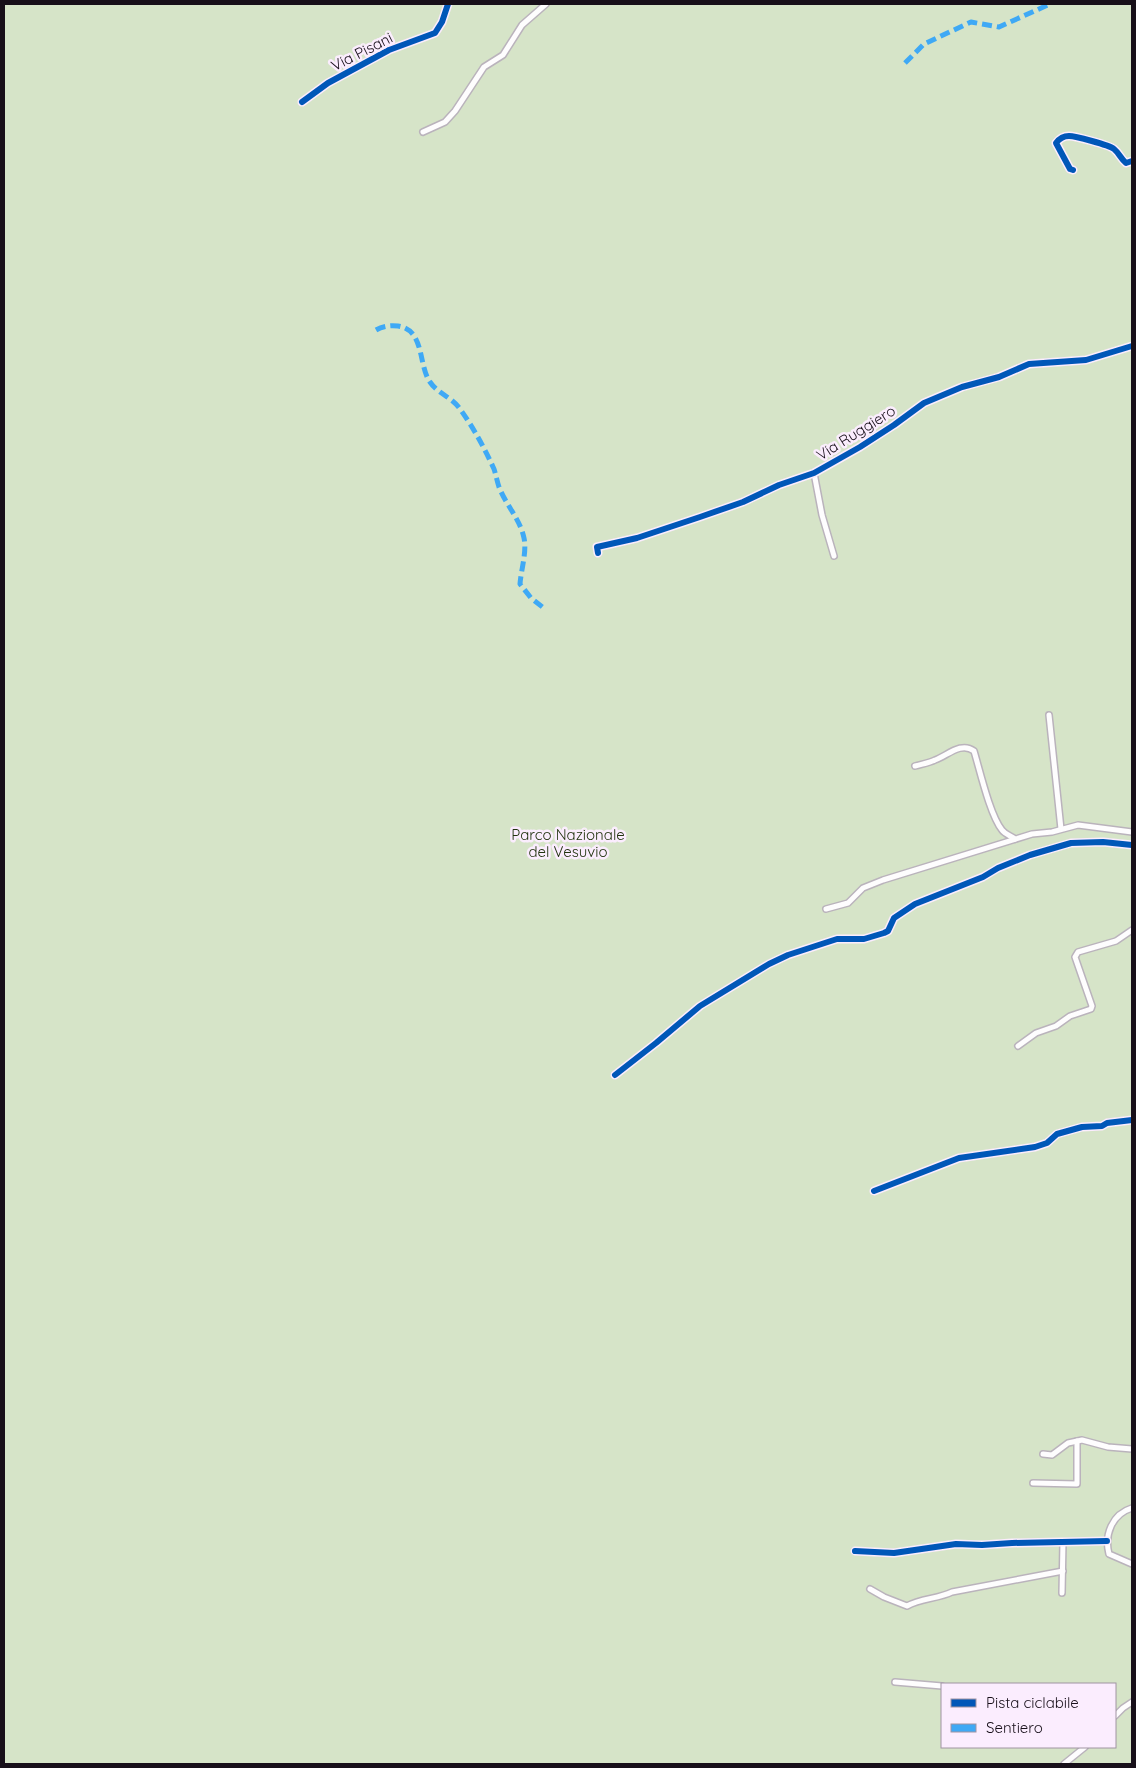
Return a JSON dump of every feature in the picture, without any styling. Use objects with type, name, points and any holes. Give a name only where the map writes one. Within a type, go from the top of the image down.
[{"type":"street","name":"Via Pisani","points":[[302,102],[328,83],[389,50],[434,33],[442,22],[448,4]]},
{"type":"street","points":[[424,132],[445,122],[455,111],[484,67],[503,55],[522,25],[546,4]]},
{"type":"street","points":[[1073,170],[1061,154],[1056,143],[1067,136],[1107,144],[1116,150],[1126,163],[1132,161]]},
{"type":"street","name":"Via Ruggiero","points":[[598,553],[597,547],[637,538],[743,502],[779,485],[814,473],[860,448],[924,403],[962,387],[999,378],[1029,364],[1086,360],[1132,346]]},
{"type":"street","points":[[814,473],[822,515],[834,556]]},
{"type":"street","points":[[1049,716],[1061,829]]},
{"type":"street","points":[[915,766],[938,760],[949,753],[966,747],[974,751],[999,825],[1002,831],[1015,839]]},
{"type":"street","points":[[826,909],[848,903],[863,888],[876,882],[1032,834],[1052,832],[1078,825],[1132,832]]},
{"type":"street","points":[[615,1075],[700,1006],[758,969],[788,955],[837,939],[864,940],[884,933],[888,931],[894,918],[915,904],[983,877],[998,868],[1030,855],[1071,843],[1103,842],[1132,845]]},
{"type":"street","points":[[1018,1046],[1036,1033],[1056,1026],[1070,1016],[1091,1009],[1092,1006],[1075,957],[1078,952],[1116,941],[1132,930]]},
{"type":"street","points":[[874,1191],[959,1158],[1035,1147],[1047,1143],[1057,1134],[1107,1123],[1132,1120]]},
{"type":"street","points":[[1043,1454],[1052,1455],[1068,1442],[1082,1440],[1108,1447],[1132,1449]]},
{"type":"street","points":[[1033,1483],[1077,1484],[1077,1441]]},
{"type":"street","points":[[1132,1508],[1114,1520],[1107,1541],[1109,1554],[1132,1564]]},
{"type":"street","points":[[855,1552],[886,1554],[942,1544],[982,1545],[1107,1541]]},
{"type":"street","points":[[1062,1594],[1064,1542]]},
{"type":"street","points":[[870,1589],[884,1597],[908,1606],[916,1602],[942,1597],[952,1592],[1063,1571]]},
{"type":"street","points":[[895,1682],[941,1686]]},
{"type":"street","points":[[1116,1714],[1132,1702]]},
{"type":"street","points":[[1064,1764],[1084,1748]]},
{"type":"green space","name":"Parco Nazionale del Vesuvio","points":[[4,4],[1132,4],[1132,1764],[4,1764]]},
{"type":"marked path","points":[[905,63],[924,44],[971,22],[999,27],[1050,4]]},
{"type":"marked path","points":[[376,330],[387,326],[398,326],[407,329],[413,334],[420,349],[426,375],[430,382],[437,390],[453,401],[465,416],[483,446],[494,469],[502,494],[522,531],[525,549],[520,584],[531,598],[545,609]]},
{"type":"cycle path","points":[[302,102],[328,83],[389,50],[435,33],[442,22],[448,4]]},
{"type":"cycle path","points":[[1073,170],[1070,169],[1056,143],[1060,139],[1069,136],[1106,145],[1114,149],[1126,163],[1132,161]]},
{"type":"cycle path","points":[[598,553],[597,547],[637,538],[700,517],[814,473],[860,447],[924,403],[962,387],[999,377],[1029,364],[1086,360],[1132,346]]},
{"type":"cycle path","points":[[615,1075],[700,1006],[769,964],[788,955],[837,939],[864,939],[884,933],[888,931],[894,918],[915,904],[983,877],[998,868],[1030,855],[1071,843],[1103,842],[1132,845]]},
{"type":"cycle path","points":[[874,1191],[959,1158],[1035,1147],[1047,1143],[1057,1134],[1082,1127],[1102,1126],[1107,1123],[1132,1120]]},
{"type":"cycle path","points":[[855,1551],[894,1553],[956,1544],[982,1545],[1107,1541]]}]
